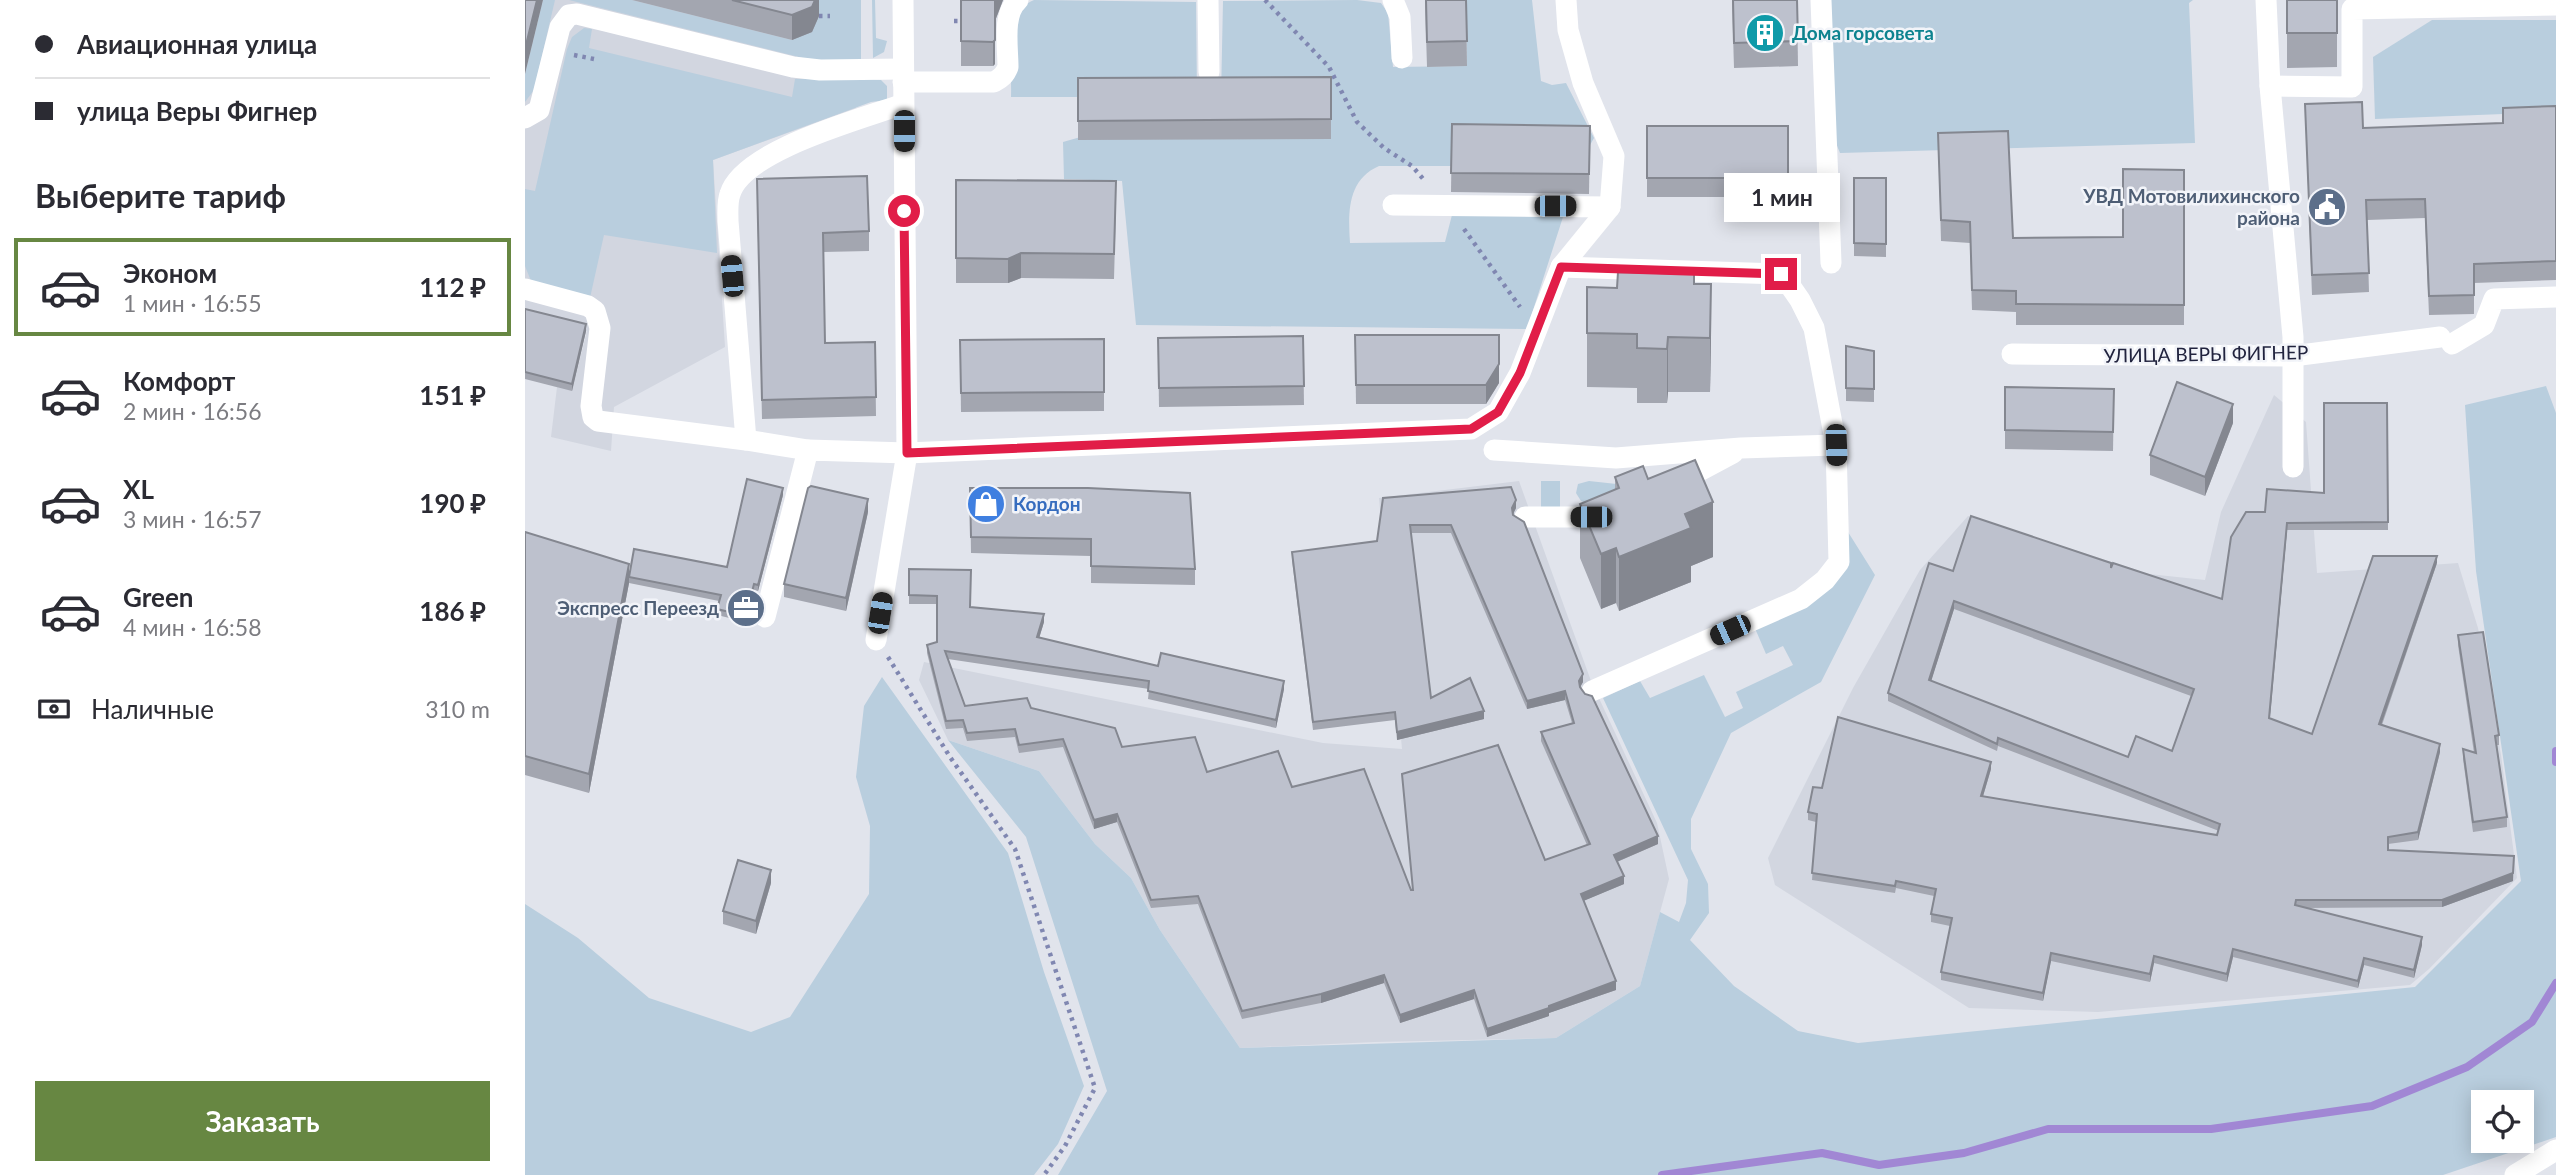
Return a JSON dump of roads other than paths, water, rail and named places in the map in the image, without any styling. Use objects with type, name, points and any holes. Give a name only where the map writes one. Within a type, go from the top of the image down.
[{"type":"street","points":[[876,640],[907,453],[903,0]]},
{"type":"street","points":[[525,118],[539,110],[560,27],[569,15],[577,14],[793,67],[994,82],[1006,74],[1008,15],[1011,6],[1018,0]]},
{"type":"street","points":[[1207,0],[1209,72]]},
{"type":"street","points":[[1393,0],[1400,17],[1402,58]]},
{"type":"street","points":[[525,289],[588,306],[596,311],[600,328],[591,406],[593,417],[598,421],[808,450],[907,453],[1471,429],[1498,412],[1520,373],[1561,267],[1610,207],[1613,156],[1583,83],[1568,30],[1566,0]]},
{"type":"street","points":[[1821,0],[1831,262]]},
{"type":"street","points":[[2266,0],[2270,86],[2293,356],[2293,467]]},
{"type":"street","points":[[2270,86],[2352,87],[2352,9],[2556,5]]},
{"type":"street","points":[[746,440],[728,221],[730,194],[743,173],[762,158],[795,143],[903,104]]},
{"type":"street","points":[[1393,205],[1610,207]]},
{"type":"street","points":[[1561,267],[1781,274],[1800,300],[1814,328],[1836,445],[1839,562],[1825,580],[1801,599],[1592,691]]},
{"type":"street","name":"УЛИЦА ВЕРЫ ФИГНЕР","points":[[2012,354],[2293,356],[2446,341],[2484,325],[2494,299],[2556,297]]},
{"type":"street","points":[[1494,450],[1616,458],[1741,448],[1836,445]]},
{"type":"street","points":[[1660,492],[1741,448]]},
{"type":"street","points":[[765,617],[808,450]]},
{"type":"street","points":[[1525,517],[1614,517],[1625,511]]},
{"type":"street","points":[[2515,1175],[2556,1150]]},
{"type":"waterway","points":[[2556,751],[2556,762]]},
{"type":"waterway","points":[[1662,1175],[1822,1153],[1879,1165],[1964,1153],[2048,1129],[2211,1129],[2372,1106],[2467,1067],[2532,1022],[2556,983]]},
{"type":"place","name":"Дома горсовета","points":[[1765,33]]},
{"type":"place","name":"УВД Мотовилихинского района","points":[[2327,207]]},
{"type":"place","name":"Кордон","points":[[986,504]]},
{"type":"place","name":"Экспресс Переезд","points":[[746,608]]}]
